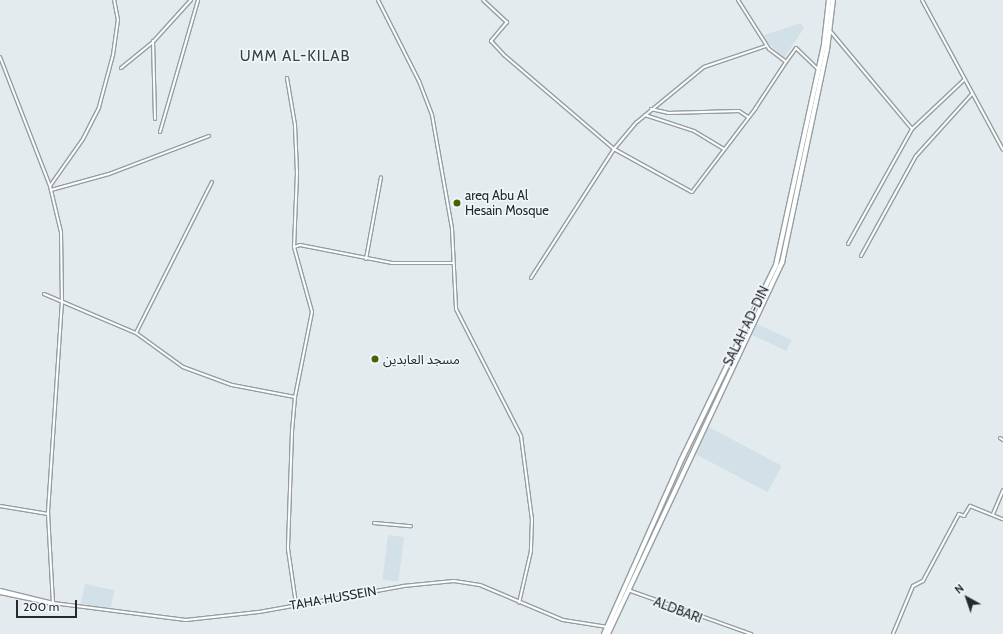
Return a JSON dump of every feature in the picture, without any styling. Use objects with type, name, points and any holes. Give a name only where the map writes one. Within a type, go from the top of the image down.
[{"type":"highway","name":"SALAH AD-DIN","points":[[604,634],[699,422],[776,265],[827,28],[829,0]]},
{"type":"highway","name":"SALAH AD-DIN","points":[[608,634],[782,263],[831,32],[833,0]]},
{"type":"highway","points":[[803,144],[808,146]]},
{"type":"highway","points":[[648,537],[652,539]]},
{"type":"main road","name":"TAHA HUSSEIN","points":[[1,591],[53,603]]},
{"type":"street","points":[[50,186],[83,139],[99,107],[113,55],[118,20],[114,0]]},
{"type":"street","points":[[121,68],[153,41],[191,0]]},
{"type":"street","points":[[160,132],[198,0]]},
{"type":"street","points":[[379,0],[419,81],[432,115],[444,172],[456,309],[521,436],[532,519],[530,551],[519,603]]},
{"type":"street","points":[[483,0],[507,22],[492,41],[500,50],[614,149],[692,192],[755,109],[796,48],[817,68]]},
{"type":"street","points":[[738,0],[766,46],[786,62]]},
{"type":"street","points":[[922,0],[1003,150]]},
{"type":"street","points":[[831,32],[912,128]]},
{"type":"street","points":[[153,41],[155,119]]},
{"type":"street","points":[[531,278],[614,149],[651,109],[712,62],[766,46]]},
{"type":"street","points":[[0,57],[50,186],[61,232],[62,301],[48,514],[53,603]]},
{"type":"street","points":[[287,78],[295,125],[297,173],[294,247],[312,312],[295,397],[288,538],[296,604]]},
{"type":"street","points":[[848,244],[912,128],[964,80]]},
{"type":"street","points":[[861,256],[916,156],[972,94]]},
{"type":"street","points":[[651,109],[668,113],[739,111],[748,117]]},
{"type":"street","points":[[645,115],[694,131],[724,149]]},
{"type":"street","points":[[51,190],[109,174],[209,136]]},
{"type":"street","points":[[366,259],[381,177]]},
{"type":"street","points":[[136,333],[212,182]]},
{"type":"street","points":[[294,247],[300,245],[392,263],[453,263]]},
{"type":"street","points":[[44,294],[136,333],[183,367],[232,385],[295,397]]},
{"type":"street","points":[[992,515],[1003,490]]},
{"type":"street","points":[[0,506],[48,514]]},
{"type":"street","points":[[893,634],[913,586],[923,581],[959,514],[964,516],[970,506],[1003,519]]},
{"type":"street","points":[[374,523],[411,526]]},
{"type":"street","name":"TAHA HUSSEIN","points":[[53,603],[179,620],[260,612],[296,604],[454,581],[480,585],[519,603],[569,621],[607,627]]},
{"type":"street","name":"ALDBARI","points":[[628,590],[751,634]]},
{"type":"shaded area","points":[[801,23],[804,28],[784,58],[761,36]]},
{"type":"shaded area","points":[[757,324],[791,340],[786,351],[752,335]]},
{"type":"shaded area","points":[[705,425],[782,466],[768,492],[691,451]]},
{"type":"shaded area","points":[[388,535],[404,537],[398,582],[383,580]]},
{"type":"shaded area","points":[[85,584],[114,590],[110,610],[81,604]]},
{"type":"place","name":"areq Abu Al Hesain Mosque","points":[[457,203]]},
{"type":"place","name":"مسجد العابدين","points":[[375,359]]},
{"type":"district","name":"UMM AL-KILAB","points":[[295,57]]}]
